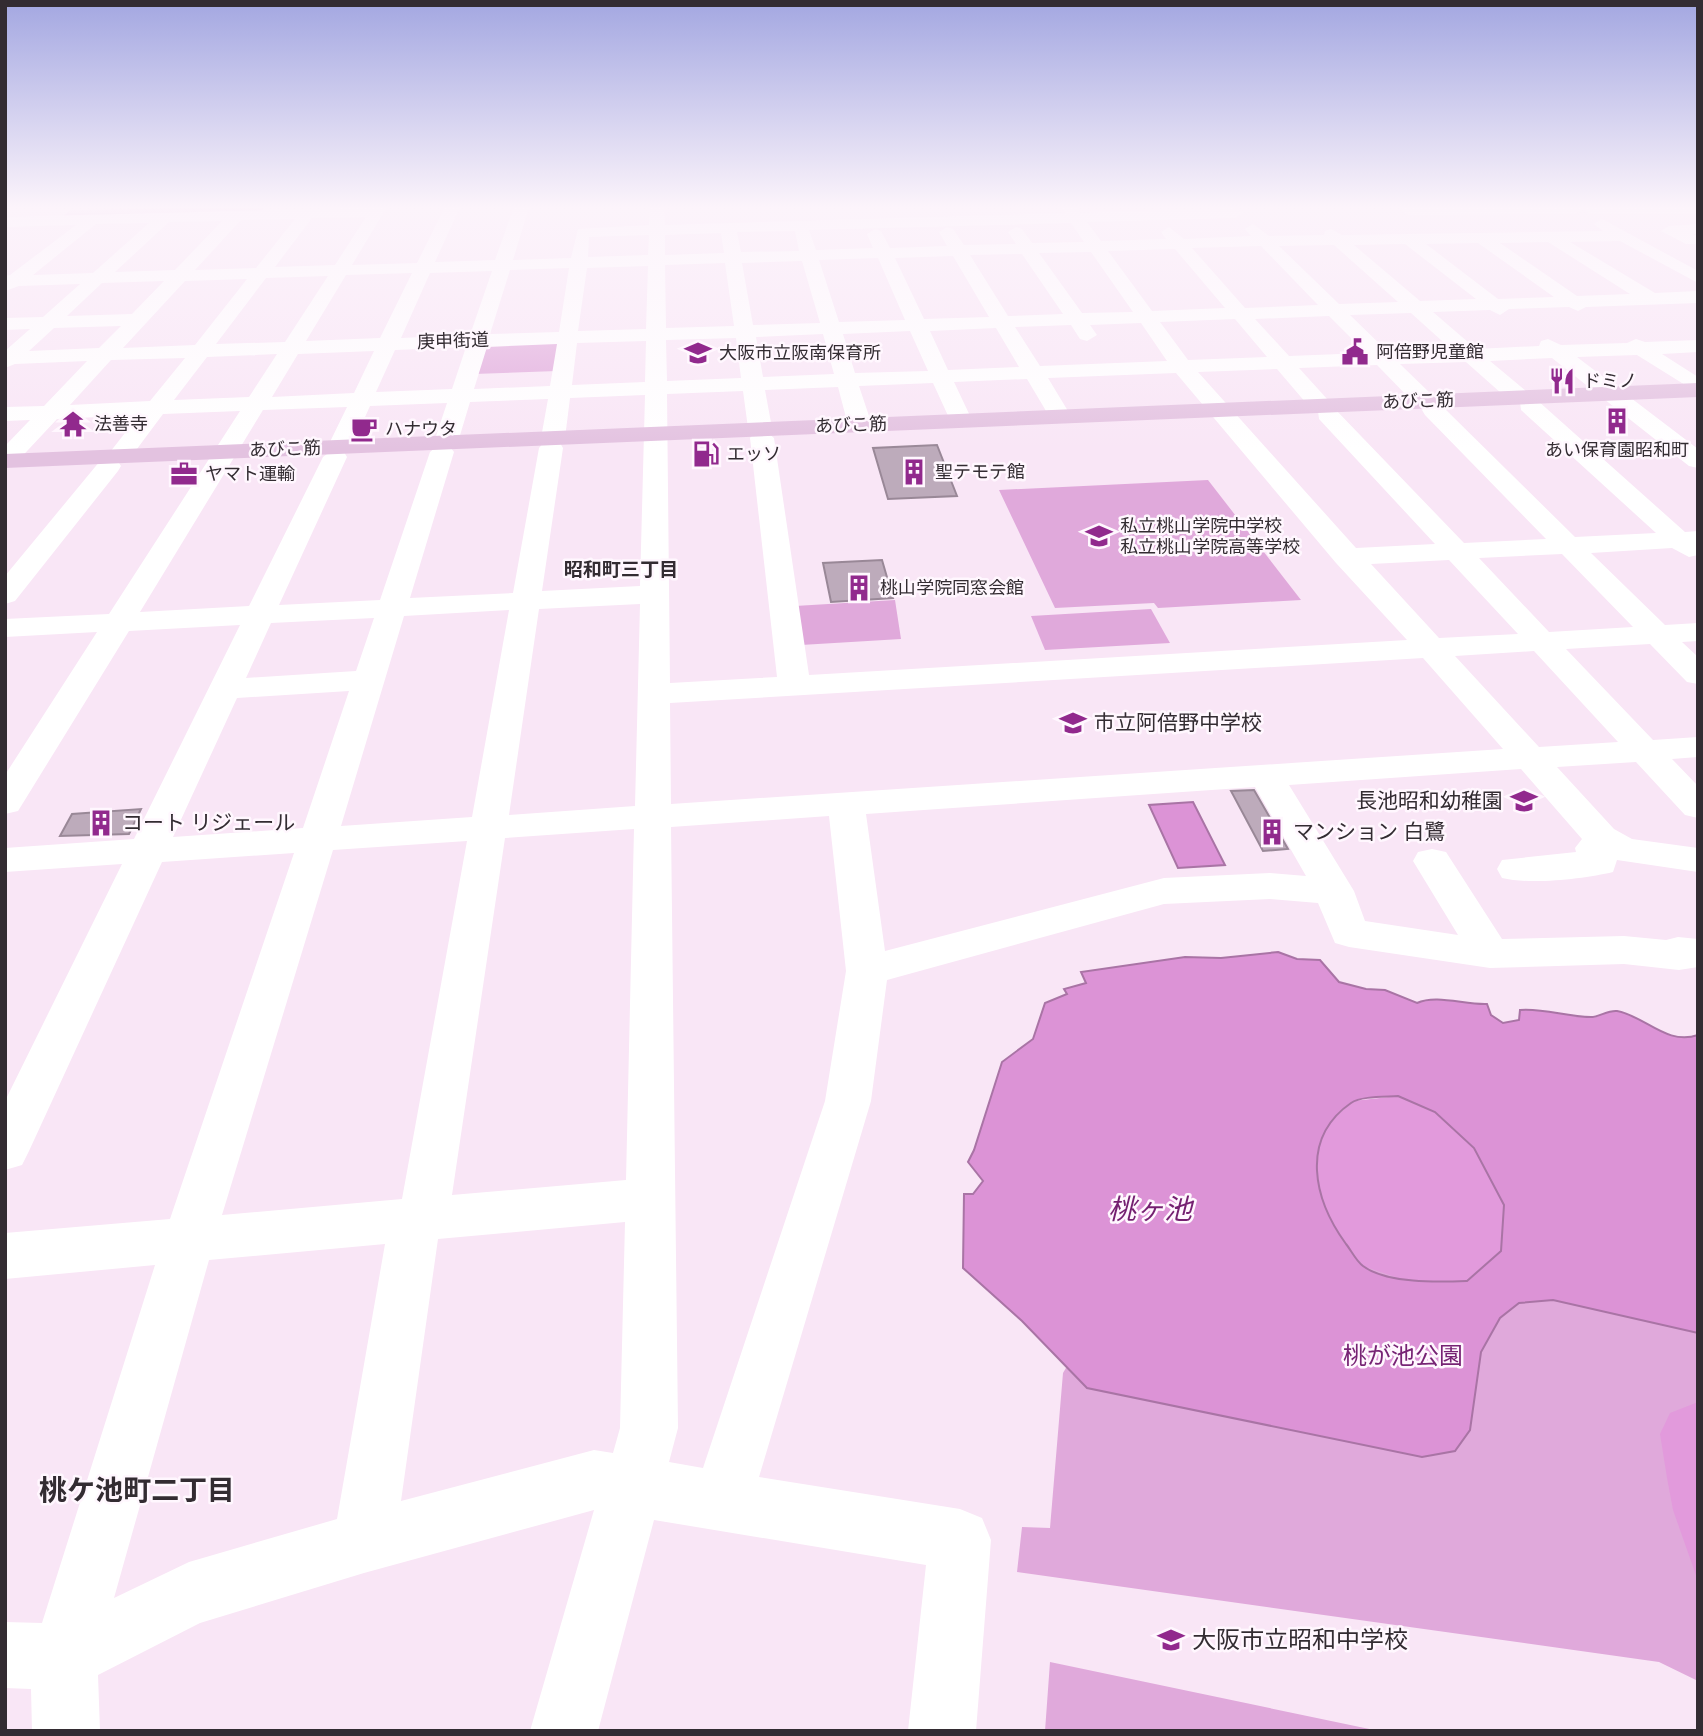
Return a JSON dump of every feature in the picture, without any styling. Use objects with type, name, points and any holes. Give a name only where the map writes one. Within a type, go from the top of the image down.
[{"type":"main road","name":"あびこ筋","points":[[5,471],[114,461],[1616,397],[1698,389]]},
{"type":"main road","name":"あびこ筋","points":[[1616,397],[1698,400]]},
{"type":"main road","name":"あびこ筋","points":[[761,433],[961,420],[1220,414]]},
{"type":"main road","name":"あびこ筋","points":[[5,460],[114,461]]},
{"type":"street","points":[[7,359],[87,288]]},
{"type":"street","points":[[5,460],[167,288]]},
{"type":"street","points":[[5,595],[249,288]]},
{"type":"street","points":[[5,803],[122,622],[330,288]]},
{"type":"street","points":[[5,1151],[414,288]]},
{"type":"street","points":[[66,1731],[35,1656],[189,1240],[494,288]]},
{"type":"street","points":[[363,1542],[415,1220],[425,1209],[486,828],[552,443],[575,288]]},
{"type":"street","points":[[564,1731],[649,1428],[656,288]]},
{"type":"street","points":[[736,288],[761,433],[794,685]]},
{"type":"street","points":[[819,288],[860,425]]},
{"type":"street","points":[[900,288],[961,420]]},
{"type":"street","points":[[981,288],[1060,416]]},
{"type":"street","points":[[1055,288],[1109,370]]},
{"type":"street","points":[[1127,288],[1182,367],[1220,414],[1346,557],[1604,840],[1623,850],[1698,860]]},
{"type":"street","points":[[1218,288],[1323,409],[1454,551],[1543,641],[1698,807]]},
{"type":"street","points":[[1311,288],[1698,675]]},
{"type":"street","points":[[1396,288],[1469,355],[1691,545]]},
{"type":"street","points":[[1472,288],[1698,461]]},
{"type":"street","points":[[1554,288],[1596,317]]},
{"type":"street","points":[[1634,288],[1679,316]]},
{"type":"street","name":"庚申街道","points":[[7,359],[1698,297]]},
{"type":"street","points":[[5,324],[138,320]]},
{"type":"street","points":[[1619,333],[1698,389]]},
{"type":"street","points":[[5,414],[1698,346]]},
{"type":"street","points":[[1346,557],[1569,545],[1691,545]]},
{"type":"street","points":[[5,628],[656,594]]},
{"type":"street","points":[[655,694],[1698,632]]},
{"type":"street","points":[[223,689],[370,680]]},
{"type":"street","points":[[5,860],[1698,747]]},
{"type":"street","points":[[1266,776],[1334,891],[1349,933],[1490,954],[1624,950],[1679,956],[1678,951],[1698,953]]},
{"type":"street","points":[[722,1501],[848,1101],[867,971],[846,804]]},
{"type":"street","points":[[1516,869],[1600,863],[1594,848],[1604,840]]},
{"type":"street","points":[[1432,861],[1490,954]]},
{"type":"street","points":[[867,971],[1164,891],[1270,886],[1334,891]]},
{"type":"street","points":[[5,1256],[650,1199]]},
{"type":"street","points":[[35,1656],[189,1594],[363,1542],[594,1479],[960,1540],[942,1731]]},
{"type":"green space","points":[[560,342],[557,371],[474,374],[482,346]]},
{"type":"green space","points":[[1208,480],[1301,600],[1158,608],[1154,603],[1055,608],[999,490]]},
{"type":"green space","points":[[895,600],[901,639],[801,645],[795,606]]},
{"type":"green space","points":[[1151,609],[1170,643],[1045,650],[1031,616]]},
{"type":"green space","name":"桃が池公園","points":[[1698,1191],[1698,1681],[1659,1662],[1017,1572],[1022,1527],[1050,1528],[1063,1373],[1116,1283]]},
{"type":"green space","points":[[1050,1662],[1379,1731],[1045,1731]]},
{"type":"shaded area","points":[[1398,1096],[1435,1112],[1474,1148],[1504,1205],[1501,1251],[1468,1281],[1410,1282],[1363,1266],[1336,1230],[1319,1194],[1314,1158],[1328,1124],[1353,1101]]},
{"type":"shaded area","points":[[1698,1402],[1698,1581],[1673,1510],[1660,1434],[1670,1413]]},
{"type":"water","points":[[1193,802],[1225,865],[1178,868],[1149,805]]},
{"type":"water","name":"桃ヶ池","points":[[1278,952],[1297,959],[1320,960],[1339,982],[1366,989],[1385,990],[1417,1003],[1442,1000],[1487,1004],[1491,1015],[1503,1023],[1519,1020],[1520,1010],[1591,1017],[1617,1011],[1676,1037],[1698,1035],[1698,1333],[1553,1300],[1519,1303],[1500,1318],[1481,1352],[1470,1430],[1455,1451],[1422,1457],[1087,1388],[1022,1321],[963,1268],[964,1194],[973,1194],[983,1181],[968,1162],[1002,1062],[1033,1039],[1045,1003],[1067,994],[1064,989],[1086,983],[1081,972],[1185,957],[1221,958]],"holes":[[[1398,1096],[1435,1112],[1474,1148],[1504,1205],[1501,1251],[1467,1281],[1399,1279],[1373,1272],[1363,1266],[1335,1227],[1320,1190],[1318,1152],[1324,1134],[1335,1118],[1351,1103],[1367,1098]]]},
{"type":"building","name":"聖テモテ館","points":[[937,445],[957,496],[888,499],[873,448]]},
{"type":"building","name":"桃山学院同窓会館","points":[[882,560],[893,598],[831,602],[823,563]]},
{"type":"building","name":"マンション 白鷺","points":[[1254,790],[1288,849],[1263,851],[1231,791]]},
{"type":"building","name":"コート リジェール","points":[[141,809],[129,834],[60,836],[72,814]]},
{"type":"place","name":"阿倍野児童館","points":[[1355,352]]},
{"type":"place","name":"大阪市立阪南保育所","points":[[698,353]]},
{"type":"place","name":"ドミノ","points":[[1562,381]]},
{"type":"place","name":"あい保育園昭和町","points":[[1617,421]]},
{"type":"place","name":"法善寺","points":[[73,424]]},
{"type":"place","name":"ハナウタ","points":[[364,429]]},
{"type":"place","name":"エッソ","points":[[706,454]]},
{"type":"place","name":"聖テモテ館","points":[[914,472]]},
{"type":"place","name":"ヤマト運輸","points":[[184,474]]},
{"type":"place","name":"私立桃山学院中学校 私立桃山学院高等学校","points":[[1099,536]]},
{"type":"place","name":"桃山学院同窓会館","points":[[859,588]]},
{"type":"place","name":"市立阿倍野中学校","points":[[1073,723]]},
{"type":"place","name":"長池昭和幼稚園","points":[[1524,801]]},
{"type":"place","name":"コート リジェール","points":[[101,823]]},
{"type":"place","name":"マンション 白鷺","points":[[1272,832]]},
{"type":"place","name":"大阪市立昭和中学校","points":[[1171,1640]]},
{"type":"district","name":"昭和町三丁目","points":[[621,569]]},
{"type":"district","name":"桃ケ池町二丁目","points":[[137,1490]]}]
